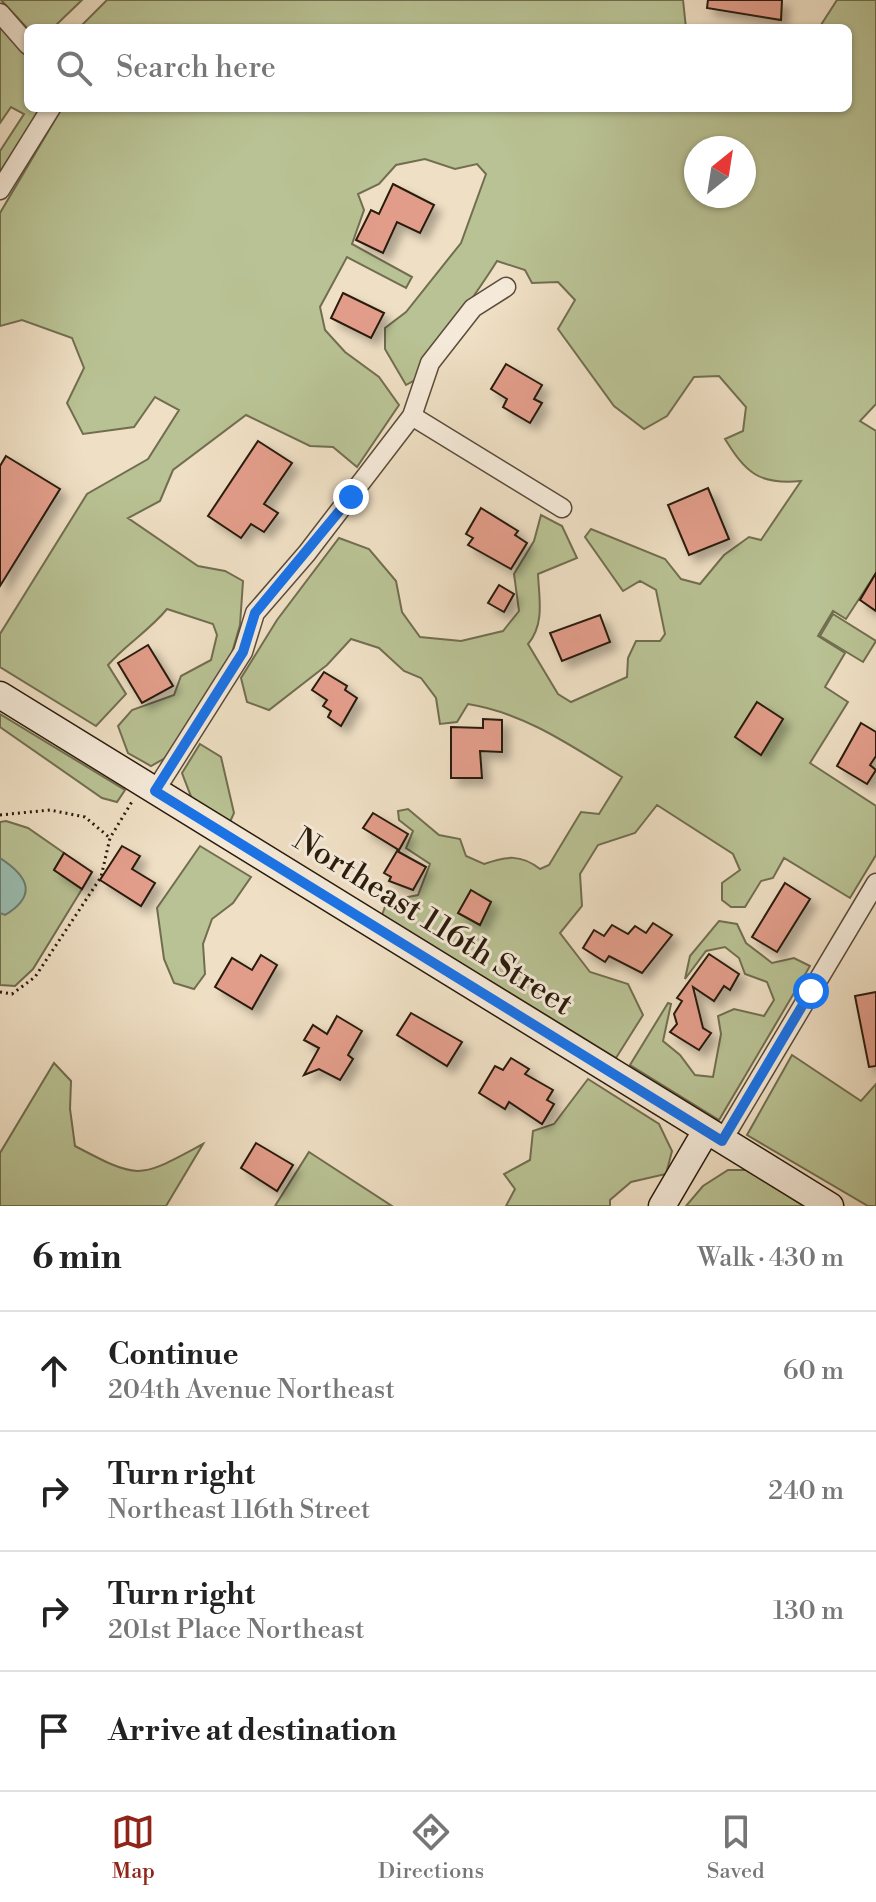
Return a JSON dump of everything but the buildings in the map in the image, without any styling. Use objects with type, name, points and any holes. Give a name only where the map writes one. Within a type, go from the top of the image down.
[{"type":"street","points":[[0,13],[24,40]]},
{"type":"street","points":[[0,190],[49,112]]},
{"type":"street","points":[[150,787],[243,652],[255,613],[307,553],[412,416],[430,363],[473,308],[506,287]]},
{"type":"street","points":[[412,416],[562,508]]},
{"type":"street","name":"Northeast 116th Street","points":[[0,695],[830,1206]]},
{"type":"street","points":[[662,1206],[714,1136],[876,883]]},
{"type":"path","points":[[0,992],[12,994],[35,977],[101,877],[110,838],[150,787]]},
{"type":"path","points":[[0,815],[50,810],[85,817],[110,838]]},
{"type":"green space","points":[[1,0],[82,0],[57,24],[24,25]]},
{"type":"green space","points":[[107,0],[683,0],[686,24],[83,24]]},
{"type":"green space","points":[[837,0],[876,0],[876,404],[860,421],[876,431],[876,573],[846,619],[833,611],[818,636],[845,653],[825,687],[848,702],[810,763],[876,806],[876,855],[850,898],[784,858],[773,878],[761,881],[745,907],[731,907],[722,900],[722,883],[740,870],[733,854],[657,805],[635,833],[598,845],[580,874],[582,906],[560,933],[590,972],[628,984],[643,1015],[616,1058],[382,915],[387,901],[418,895],[430,864],[406,848],[413,831],[399,820],[398,811],[408,809],[439,835],[460,839],[466,856],[484,864],[513,858],[540,869],[549,865],[581,812],[599,814],[622,777],[529,723],[489,708],[468,704],[457,722],[440,724],[436,698],[421,678],[404,671],[379,648],[351,639],[327,665],[269,710],[247,702],[241,678],[277,620],[339,538],[369,549],[396,581],[402,612],[420,637],[461,641],[503,631],[519,611],[514,574],[534,541],[541,515],[562,526],[577,558],[538,574],[539,619],[528,644],[558,694],[571,702],[627,677],[628,658],[636,641],[660,641],[665,634],[656,590],[640,581],[623,591],[585,537],[591,529],[665,559],[681,579],[700,584],[724,555],[749,537],[761,540],[801,481],[764,478],[740,460],[725,439],[743,431],[746,407],[719,376],[694,377],[667,416],[644,429],[614,406],[558,329],[575,300],[558,282],[532,283],[525,270],[497,261],[415,380],[406,385],[385,349],[385,328],[406,312],[461,243],[486,174],[477,164],[455,169],[425,159],[396,165],[379,184],[358,194],[364,210],[352,244],[412,277],[406,288],[347,257],[320,307],[325,330],[345,352],[379,377],[399,405],[357,467],[333,447],[310,446],[246,415],[173,470],[160,501],[128,518],[198,566],[225,571],[243,581],[240,625],[229,663],[167,757],[151,766],[128,753],[118,726],[132,710],[174,695],[181,676],[211,660],[217,635],[213,624],[167,609],[108,665],[126,694],[96,726],[0,667],[0,634],[87,494],[148,459],[179,410],[155,397],[134,427],[83,434],[67,403],[84,368],[72,338],[22,320],[0,326],[0,213],[60,112],[852,112],[852,24],[822,24]]},
{"type":"green space","points":[[0,23],[24,47],[24,112],[38,112],[0,178],[0,151],[24,114],[11,107],[0,123]]},
{"type":"green space","points":[[833,614],[876,641],[863,662],[820,636]]},
{"type":"green space","points":[[0,714],[125,790],[117,802],[102,798],[0,727]]},
{"type":"green space","points":[[200,744],[221,757],[234,813],[230,822],[192,799],[182,773]]},
{"type":"green space","points":[[0,822],[28,828],[64,853],[54,870],[82,889],[33,969],[15,986],[0,985]]},
{"type":"green space","points":[[200,846],[251,877],[233,903],[212,919],[203,944],[205,974],[194,989],[174,983],[164,959],[157,908]]},
{"type":"green space","points":[[719,921],[737,924],[746,943],[772,963],[794,958],[810,966],[719,1120],[630,1065],[668,1003],[671,1004],[663,1041],[680,1055],[695,1075],[713,1077],[721,1034],[718,1016],[734,1009],[764,1016],[774,1000],[767,982],[745,974],[739,958],[725,947],[706,951],[685,979],[690,956]]},
{"type":"green space","points":[[792,1055],[861,1101],[876,1084],[876,1206],[868,1206],[747,1135]]},
{"type":"green space","points":[[54,1063],[71,1081],[70,1109],[75,1146],[114,1165],[140,1171],[165,1164],[203,1144],[166,1206],[0,1206],[0,1153]]},
{"type":"green space","points":[[588,1079],[659,1124],[672,1151],[666,1174],[631,1182],[610,1200],[610,1206],[506,1206],[515,1189],[504,1174],[530,1160],[533,1131],[554,1124]]},
{"type":"green space","points":[[309,1152],[392,1206],[275,1206]]},
{"type":"green space","points":[[728,1170],[747,1170],[804,1206],[686,1206],[703,1186]]},
{"type":"shaded area","points":[[0,858],[17,872],[25,886],[22,900],[5,915],[0,913]]},
{"type":"route","points":[[351,497],[255,613],[243,652],[155,791],[722,1141],[811,991]]}]
